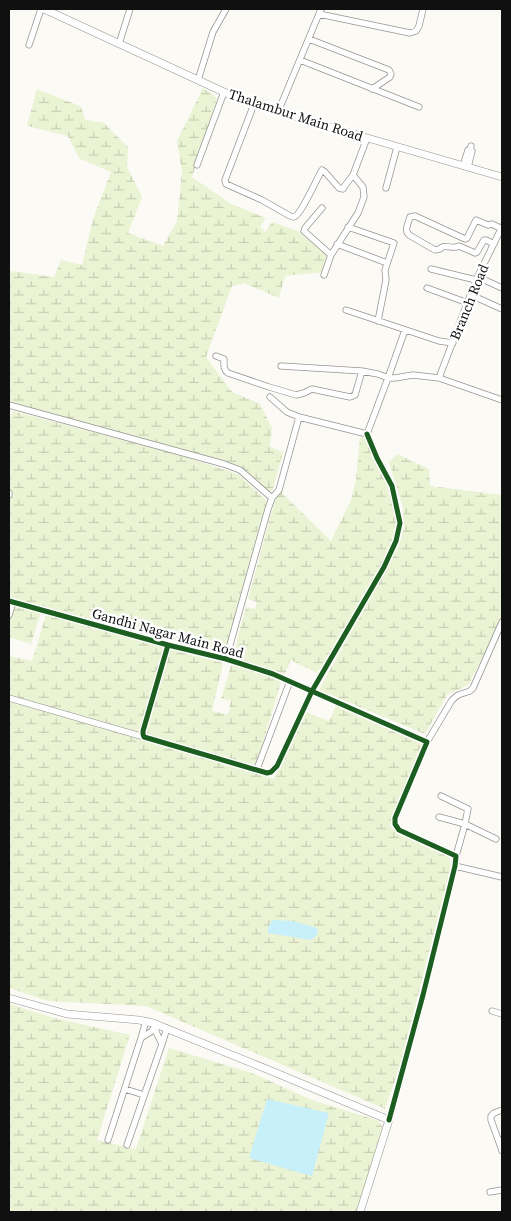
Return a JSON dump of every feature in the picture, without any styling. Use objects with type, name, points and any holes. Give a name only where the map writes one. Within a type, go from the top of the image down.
[{"type":"street","name":"Thalambur Main Road","points":[[42,9],[254,104],[502,177]]},
{"type":"street","points":[[29,45],[42,9]]},
{"type":"street","points":[[119,44],[130,9]]},
{"type":"street","points":[[198,80],[213,32],[226,9]]},
{"type":"street","points":[[278,112],[318,12],[410,33],[416,31],[419,26],[423,9]]},
{"type":"street","points":[[308,39],[389,70],[390,77],[372,88]]},
{"type":"street","points":[[300,60],[419,108]]},
{"type":"street","points":[[197,165],[224,92]]},
{"type":"street","points":[[254,104],[225,180],[226,184],[262,200],[290,216],[294,217],[296,215],[322,170],[339,188],[341,189],[346,186],[353,175],[367,138]]},
{"type":"street","points":[[386,188],[397,147]]},
{"type":"street","points":[[465,166],[468,150],[471,148]]},
{"type":"street","points":[[324,275],[330,255],[358,213],[364,197],[363,187],[353,175]]},
{"type":"street","points":[[322,208],[304,232],[330,255]]},
{"type":"street","points":[[462,239],[459,246],[453,249],[442,246],[437,250],[426,245],[406,230],[410,217],[415,216],[462,239],[467,238],[476,220],[502,228]]},
{"type":"street","points":[[348,227],[394,243],[385,270],[386,280],[378,321]]},
{"type":"street","name":"Branch Road","points":[[439,378],[477,279],[502,228]]},
{"type":"street","points":[[459,246],[475,253],[484,240],[494,244]]},
{"type":"street","points":[[337,244],[387,263]]},
{"type":"street","points":[[431,269],[477,279],[502,288]]},
{"type":"street","points":[[427,288],[468,303]]},
{"type":"street","points":[[471,295],[502,310]]},
{"type":"street","points":[[346,310],[439,341],[453,343]]},
{"type":"street","points":[[9,698],[267,773],[271,772],[277,766],[312,691],[384,567],[396,541],[400,523],[392,486],[367,434],[405,330]]},
{"type":"street","points":[[216,356],[224,360],[223,366],[228,373],[296,395],[312,389],[350,398],[353,397],[362,371]]},
{"type":"street","points":[[281,366],[362,371],[388,378],[413,375],[439,378],[502,400]]},
{"type":"street","points":[[270,397],[287,412],[299,418],[367,434]]},
{"type":"street","points":[[9,406],[240,470],[272,498]]},
{"type":"street","points":[[226,659],[272,498],[279,490],[299,418]]},
{"type":"street","points":[[9,615],[11,601]]},
{"type":"street","name":"Gandhi Nagar Main Road","points":[[11,601],[168,645],[226,659],[273,674],[427,742]]},
{"type":"street","points":[[456,856],[400,830],[395,824],[395,818],[427,742],[452,700],[473,688],[502,622]]},
{"type":"street","points":[[144,737],[143,731],[168,645]]},
{"type":"street","points":[[257,769],[290,681]]},
{"type":"street","points":[[360,1212],[423,995],[456,856],[466,824],[468,809],[441,796]]},
{"type":"street","points":[[439,817],[466,824],[496,839]]},
{"type":"street","points":[[455,866],[502,877]]},
{"type":"street","points":[[9,998],[67,1014],[146,1021],[156,1024],[388,1120]]},
{"type":"street","points":[[492,1011],[502,1014]]},
{"type":"street","points":[[108,1140],[146,1021]]},
{"type":"street","points":[[141,1038],[152,1031],[156,1024]]},
{"type":"street","points":[[156,1024],[156,1032],[162,1044]]},
{"type":"street","points":[[127,1145],[167,1028]]},
{"type":"street","points":[[125,1089],[144,1095]]},
{"type":"street","points":[[502,1110],[494,1112],[491,1116],[501,1141],[502,1151]]},
{"type":"street","points":[[490,1192],[502,1190]]},
{"type":"green space","points":[[203,88],[217,98],[192,177],[231,204],[266,218],[260,227],[265,232],[272,222],[298,231],[327,255],[322,272],[285,276],[279,298],[244,283],[232,286],[206,357],[232,392],[260,404],[272,428],[270,447],[283,452],[273,489],[268,493],[238,465],[9,402],[9,272],[54,277],[61,260],[82,265],[93,219],[111,172],[79,158],[68,136],[27,126],[37,89],[80,106],[86,120],[104,123],[128,147],[127,167],[142,197],[128,233],[163,246],[177,221],[182,172],[177,141]]},
{"type":"green space","points":[[13,411],[172,453],[238,474],[267,501],[224,655],[9,597],[9,421]]},
{"type":"green space","points":[[360,437],[367,440],[387,484],[398,525],[382,567],[317,673],[291,660],[285,674],[235,659],[233,655],[246,607],[255,609],[257,602],[248,599],[275,500],[281,492],[331,541],[351,500],[356,479]]},
{"type":"green space","points":[[397,454],[429,469],[430,486],[502,495],[502,620],[468,685],[447,695],[425,734],[319,690],[399,545],[404,528],[403,508],[389,462]]},
{"type":"green space","points":[[9,604],[41,612],[31,644],[9,637]]},
{"type":"green space","points":[[46,615],[223,663],[212,711],[228,715],[231,700],[221,699],[231,665],[282,679],[254,772],[274,779],[306,712],[329,721],[336,706],[423,744],[390,825],[394,830],[449,857],[451,866],[399,1069],[385,1109],[146,1006],[48,1001],[9,988],[9,656],[32,661]]},
{"type":"green space","points":[[9,1004],[54,1018],[130,1035],[97,1140],[136,1149],[169,1048],[252,1073],[312,1100],[379,1121],[383,1128],[357,1212],[9,1212]]},
{"type":"water","points":[[272,920],[293,921],[317,928],[318,932],[311,940],[268,933]]},
{"type":"water","points":[[267,1099],[329,1113],[312,1176],[249,1158]]},
{"type":"cycle path","points":[[168,645],[143,731],[144,737],[267,773],[271,772],[277,766],[312,691],[384,567],[396,541],[400,523],[392,486],[367,434]]},
{"type":"cycle path","points":[[9,601],[226,659],[273,674],[427,742],[395,818],[395,824],[399,830],[456,856],[455,866],[389,1120]]}]
